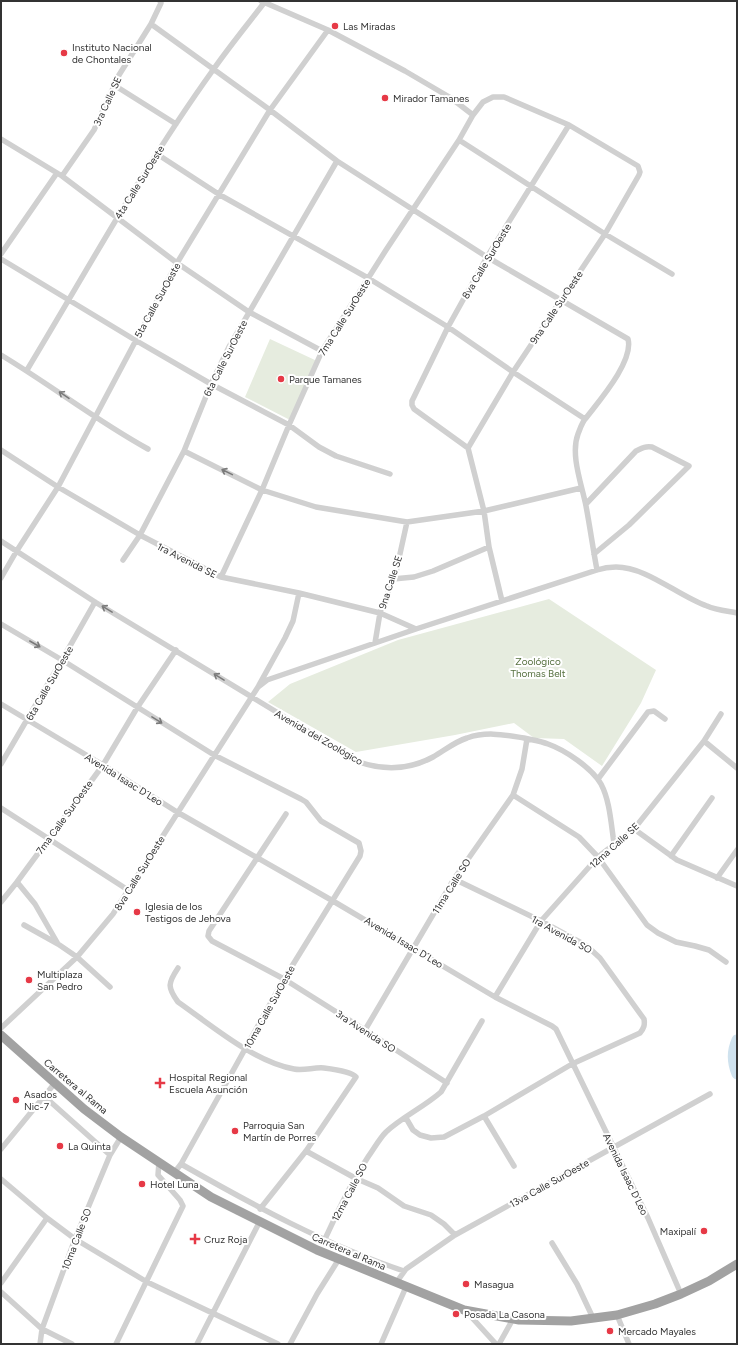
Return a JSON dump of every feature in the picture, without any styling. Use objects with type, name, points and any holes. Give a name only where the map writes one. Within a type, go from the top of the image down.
[{"type":"highway","name":"Carretera al Rama","points":[[1,1035],[84,1109],[121,1137],[211,1197],[317,1250],[464,1310],[513,1319],[571,1321],[617,1315],[655,1304],[681,1294],[709,1281],[737,1264]]},
{"type":"street","name":"3ra Calle SE","points":[[1,254],[94,130],[119,75],[151,24],[160,2]]},
{"type":"street","points":[[263,2],[328,30],[451,98],[474,115]]},
{"type":"street","name":"4ta Calle SurOeste","points":[[27,370],[117,218],[176,124],[213,69],[263,2]]},
{"type":"street","points":[[151,24],[270,110],[337,161],[487,257],[628,339],[629,349],[614,380],[598,404],[585,419],[577,436],[576,455],[597,570]]},
{"type":"street","name":"5ta Calle SurOeste","points":[[1,578],[58,487],[177,263],[220,195],[270,110],[328,30]]},
{"type":"street","points":[[114,85],[176,124]]},
{"type":"street","name":"7ma Calle SurOeste","points":[[221,577],[262,490],[322,351],[483,102],[493,97],[504,97],[569,125],[638,166]]},
{"type":"street","name":"8va Calle SurOeste","points":[[468,448],[414,409],[412,401],[448,327],[487,257],[569,125]]},
{"type":"street","points":[[1,139],[60,175],[177,263],[249,312],[322,351]]},
{"type":"street","points":[[459,140],[605,234],[672,274]]},
{"type":"street","points":[[157,154],[220,195],[368,278],[448,327],[585,419]]},
{"type":"street","name":"6ta Calle SurOeste","points":[[123,560],[140,535],[184,451],[211,384],[229,347],[337,161]]},
{"type":"street","name":"9na Calle SurOeste","points":[[468,448],[513,372],[605,234],[639,175],[640,172],[638,166]]},
{"type":"street","points":[[1,259],[69,301],[211,384],[289,425],[319,447],[336,456],[390,474]]},
{"type":"street","points":[[1,355],[27,370],[125,436],[148,449]]},
{"type":"street","points":[[586,504],[636,451],[647,446],[652,447],[690,466],[629,525],[594,554]]},
{"type":"street","points":[[468,448],[484,511],[489,547],[502,601]]},
{"type":"street","name":"1ra Avenida SE","points":[[1,450],[58,487],[140,535],[221,577],[299,593],[380,613],[416,629]]},
{"type":"street","points":[[184,451],[262,490],[316,507],[407,522],[484,511],[581,488]]},
{"type":"street","name":"9na Calle SE","points":[[375,643],[380,613],[394,579],[407,522]]},
{"type":"street","name":"Avenida del Zoológico","points":[[1,541],[95,602],[359,762],[381,768],[412,766],[432,758],[457,742],[479,735],[500,734],[544,742],[588,768],[598,779],[606,797],[614,843]]},
{"type":"street","points":[[394,579],[414,577],[433,571],[489,547]]},
{"type":"street","points":[[258,687],[267,680],[280,675],[416,629],[597,570],[615,567],[626,568],[643,574],[707,607],[737,613]]},
{"type":"street","name":"8va Calle SurOeste","points":[[1,1028],[77,957],[113,914],[252,698],[293,621],[299,593]]},
{"type":"street","name":"6ta Calle SurOeste","points":[[1,764],[95,602]]},
{"type":"street","points":[[1,624],[62,660],[214,755]]},
{"type":"street","name":"7ma Calle SurOeste","points":[[1,902],[103,764],[137,708],[176,650]]},
{"type":"street","name":"Avenida Isaac D´Leo","points":[[1,704],[103,764],[178,812],[333,900],[495,997],[552,1026],[556,1030],[648,1218],[681,1294]]},
{"type":"street","points":[[598,779],[648,712],[654,711],[665,719]]},
{"type":"street","name":"12ma Calle SE","points":[[495,997],[541,921],[598,857],[614,843],[634,829],[704,741],[721,714]]},
{"type":"street","name":"11ma Calle SO","points":[[365,1030],[454,879],[513,795],[522,769],[527,739]]},
{"type":"street","points":[[704,741],[737,768]]},
{"type":"street","name":"10ma Calle SurOeste","points":[[174,1173],[181,1164],[284,979],[360,856],[361,851],[359,842],[321,821],[306,802],[214,755]]},
{"type":"street","points":[[513,795],[579,837],[598,857],[647,925],[658,933],[676,942],[709,950],[726,962]]},
{"type":"street","points":[[671,856],[712,798]]},
{"type":"street","points":[[1,808],[128,890]]},
{"type":"street","points":[[256,857],[286,814]]},
{"type":"street","points":[[634,829],[671,856],[737,886]]},
{"type":"street","points":[[717,878],[737,850]]},
{"type":"street","name":"3ra Avenida SO","points":[[256,857],[209,931],[208,936],[212,941],[284,979],[447,1083]]},
{"type":"street","name":"1ra Avenida SO","points":[[454,879],[541,921],[593,950],[644,1019],[644,1028],[640,1033],[572,1064]]},
{"type":"street","points":[[17,882],[35,904],[58,944]]},
{"type":"street","points":[[24,925],[58,944],[77,957],[110,987]]},
{"type":"street","points":[[178,968],[170,980],[169,986],[172,994],[178,1002],[245,1049],[285,1067],[303,1070],[324,1068],[352,1073],[355,1076],[356,1079],[306,1151],[260,1209]]},
{"type":"street","name":"12ma Calle SO","points":[[324,1239],[355,1178],[378,1142],[386,1132],[441,1092],[482,1021]]},
{"type":"street","points":[[406,1118],[413,1130],[420,1135],[431,1138],[444,1137],[484,1116],[572,1064]]},
{"type":"street","points":[[1,1149],[55,1083]]},
{"type":"street","name":"13va Calle SurOeste","points":[[396,1283],[406,1269],[455,1235],[710,1094]]},
{"type":"street","points":[[44,1097],[110,1155]]},
{"type":"street","points":[[484,1116],[514,1166]]},
{"type":"street","name":"10ma Calle SO","points":[[40,1344],[42,1329],[76,1239],[110,1155],[121,1137]]},
{"type":"street","points":[[306,1151],[355,1178],[378,1188],[404,1206],[431,1215],[444,1224],[455,1235]]},
{"type":"street","points":[[116,1344],[183,1206],[180,1200],[158,1175],[159,1162]]},
{"type":"street","points":[[181,1164],[260,1209],[372,1261],[404,1271]]},
{"type":"street","points":[[1,1179],[47,1218],[76,1239],[147,1282],[278,1344]]},
{"type":"street","points":[[1,1283],[47,1218]]},
{"type":"street","points":[[197,1344],[260,1221]]},
{"type":"street","points":[[552,1243],[577,1284],[593,1318]]},
{"type":"street","points":[[290,1344],[317,1294],[339,1259]]},
{"type":"street","points":[[381,1344],[406,1287]]},
{"type":"street","points":[[1,1292],[42,1329],[72,1344]]},
{"type":"street","points":[[464,1310],[498,1344],[513,1319]]},
{"type":"street","points":[[617,1315],[629,1344]]},
{"type":"green space","name":"Parque Tamanes","points":[[270,339],[317,361],[290,420],[245,397]]},
{"type":"green space","name":"Zoológico Thomas Belt","points":[[549,599],[656,670],[641,703],[602,766],[564,739],[534,738],[514,723],[356,752],[268,702],[290,684],[398,640]]},
{"type":"waterway","points":[[737,1040],[733,1057],[737,1074]]},
{"type":"place","name":"Las Miradas","points":[[335,26]]},
{"type":"place","name":"Instituto Nacional de Chontales","points":[[64,53]]},
{"type":"place","name":"Mirador Tamanes","points":[[385,98]]},
{"type":"place","name":"Parque Tamanes","points":[[281,379]]},
{"type":"place","name":"Iglesia de los Testigos de Jehova","points":[[137,912]]},
{"type":"place","name":"Multiplaza San Pedro","points":[[29,980]]},
{"type":"place","name":"Hospital Regional Escuela Asunción","points":[[160,1083]]},
{"type":"place","name":"Asados Nic-7","points":[[16,1100]]},
{"type":"place","name":"Parroquia San Martín de Porres","points":[[235,1131]]},
{"type":"place","name":"La Quinta","points":[[60,1146]]},
{"type":"place","name":"Hotel Luna","points":[[142,1184]]},
{"type":"place","name":"Maxipalí","points":[[704,1231]]},
{"type":"place","name":"Cruz Roja","points":[[195,1239]]},
{"type":"place","name":"Masagua","points":[[466,1284]]},
{"type":"place","name":"Posada La Casona","points":[[456,1314]]},
{"type":"place","name":"Mercado Mayales","points":[[610,1331]]}]
